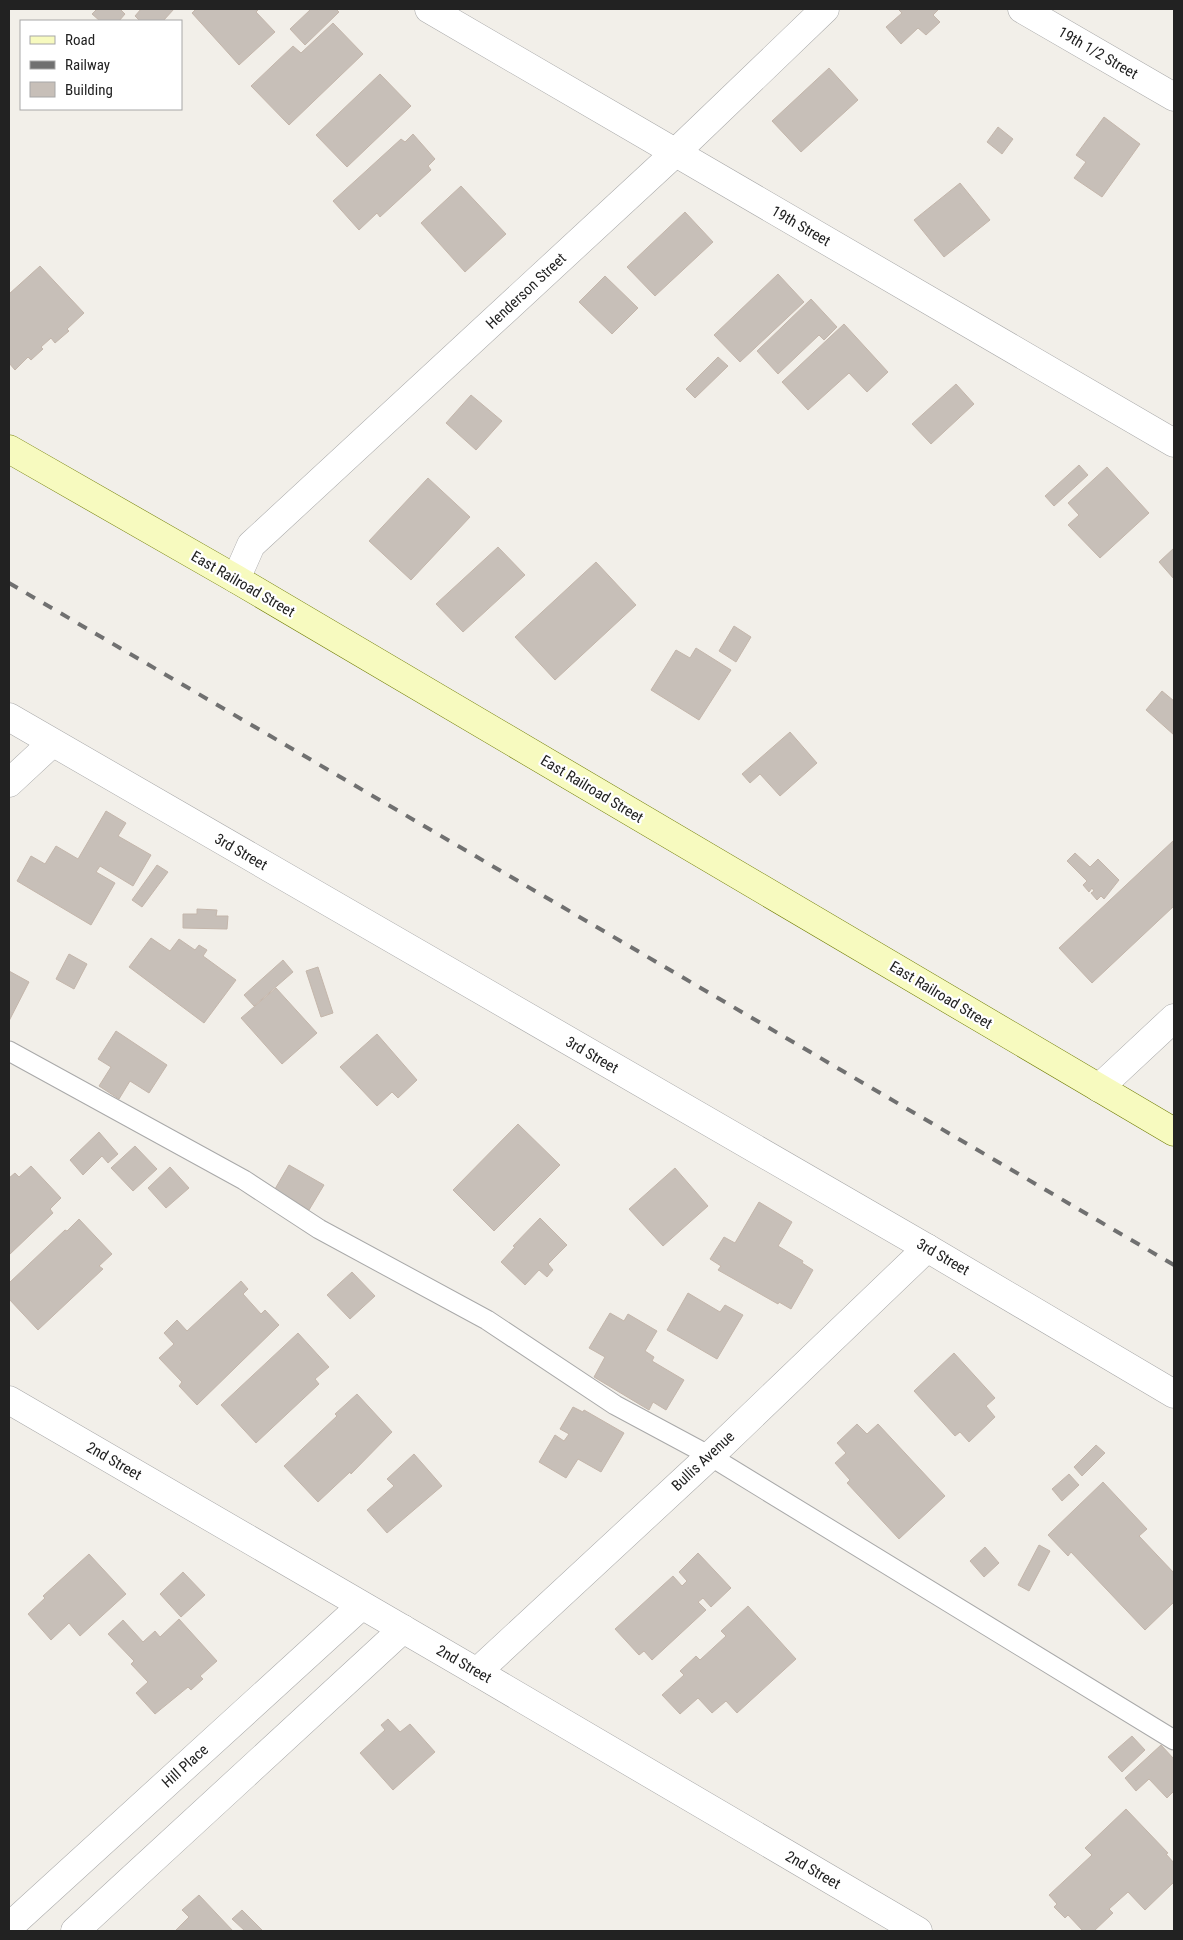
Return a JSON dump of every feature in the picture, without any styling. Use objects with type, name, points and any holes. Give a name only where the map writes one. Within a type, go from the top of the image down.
[{"type":"street","name":"19th Street","points":[[429,9],[1174,443]]},
{"type":"street","name":"Henderson Street","points":[[236,579],[251,545],[675,153],[825,9]]},
{"type":"street","name":"19th 1/2 Street","points":[[1022,9],[1174,97]]},
{"type":"street","name":"East Railroad Street","points":[[9,449],[236,579],[1174,1132]]},
{"type":"street","name":"3rd Street","points":[[9,717],[927,1248],[1174,1394]]},
{"type":"street","points":[[9,784],[52,743]]},
{"type":"street","points":[[1099,1088],[1174,1018]]},
{"type":"street","name":"Bullis Avenue","points":[[478,1672],[710,1456],[927,1248]]},
{"type":"street","name":"2nd Street","points":[[9,1400],[361,1606],[478,1672],[918,1931]]},
{"type":"street","name":"Hill Place","points":[[9,1927],[361,1606]]},
{"type":"street","points":[[75,1931],[403,1629]]},
{"type":"lane","points":[[9,1051],[244,1180],[319,1229],[487,1320],[615,1404],[710,1456],[1174,1740]]},
{"type":"building","points":[[97,9],[120,9],[125,14],[120,20],[99,20],[92,14]]},
{"type":"building","points":[[141,9],[174,9],[164,20],[139,20],[135,16]]},
{"type":"building","points":[[196,9],[259,9],[256,12],[275,32],[239,65],[192,13]]},
{"type":"building","points":[[311,9],[336,9],[339,12],[305,45],[290,29]]},
{"type":"building","points":[[898,9],[939,9],[933,15],[940,22],[926,35],[918,28],[901,44],[886,27],[902,13]]},
{"type":"building","points":[[333,23],[363,54],[289,125],[251,86],[293,46],[301,53]]},
{"type":"building","points":[[829,68],[858,100],[801,152],[772,121]]},
{"type":"building","points":[[380,74],[411,106],[347,167],[316,135]]},
{"type":"building","points":[[1104,117],[1140,144],[1102,197],[1074,178],[1086,162],[1076,155]]},
{"type":"building","points":[[998,127],[1013,139],[1002,154],[987,142]]},
{"type":"building","points":[[413,134],[435,159],[428,166],[431,170],[380,217],[377,213],[359,230],[333,201],[401,139],[405,142]]},
{"type":"building","points":[[960,183],[990,220],[944,257],[914,220]]},
{"type":"building","points":[[461,186],[506,234],[465,272],[421,223]]},
{"type":"building","points":[[685,212],[713,242],[655,296],[627,267]]},
{"type":"building","points":[[40,266],[84,313],[67,329],[69,331],[55,343],[51,338],[31,360],[28,357],[15,370],[9,363],[9,294]]},
{"type":"building","points":[[778,274],[804,302],[740,362],[714,335]]},
{"type":"building","points":[[605,276],[638,308],[612,334],[579,302]]},
{"type":"building","points":[[811,299],[837,327],[824,340],[819,335],[778,374],[757,351]]},
{"type":"building","points":[[844,324],[888,372],[867,392],[849,373],[808,410],[782,382]]},
{"type":"building","points":[[718,357],[728,366],[695,398],[686,389]]},
{"type":"building","points":[[956,384],[974,404],[931,444],[912,424]]},
{"type":"building","points":[[471,395],[502,421],[476,450],[446,423]]},
{"type":"building","points":[[1079,465],[1088,475],[1054,506],[1045,496]]},
{"type":"building","points":[[1107,467],[1149,513],[1100,558],[1068,525],[1079,515],[1068,503]]},
{"type":"building","points":[[428,478],[470,517],[411,580],[369,541]]},
{"type":"building","points":[[498,547],[525,575],[463,632],[436,604]]},
{"type":"building","points":[[1174,548],[1174,579],[1159,562]]},
{"type":"building","points":[[596,562],[636,605],[555,680],[515,637]]},
{"type":"building","points":[[734,626],[751,637],[736,662],[719,651]]},
{"type":"building","points":[[696,648],[731,670],[699,720],[651,690],[676,650],[690,658]]},
{"type":"building","points":[[1162,691],[1174,701],[1174,735],[1146,710]]},
{"type":"building","points":[[790,732],[817,763],[780,796],[760,774],[750,783],[742,774]]},
{"type":"building","points":[[106,811],[126,823],[118,836],[151,855],[133,886],[100,866],[96,872],[115,883],[91,925],[17,881],[31,856],[45,864],[56,846],[78,859]]},
{"type":"building","points":[[1174,840],[1174,906],[1092,983],[1059,948]]},
{"type":"building","points":[[1075,853],[1090,867],[1098,859],[1119,880],[1104,899],[1101,896],[1097,900],[1091,893],[1094,891],[1092,888],[1089,892],[1083,885],[1087,881],[1067,861]]},
{"type":"building","points":[[157,865],[168,872],[142,907],[132,900]]},
{"type":"building","points":[[197,909],[217,910],[216,916],[228,916],[227,929],[183,928],[183,914],[197,914]]},
{"type":"building","points":[[151,938],[170,951],[179,939],[195,950],[199,945],[207,950],[203,956],[236,980],[204,1023],[129,967]]},
{"type":"building","points":[[69,954],[87,964],[74,989],[56,979]]},
{"type":"building","points":[[283,960],[293,972],[254,1006],[244,995]]},
{"type":"building","points":[[318,967],[333,1013],[321,1017],[306,971]]},
{"type":"building","points":[[9,971],[29,982],[9,1021]]},
{"type":"building","points":[[276,988],[317,1033],[282,1064],[241,1018]]},
{"type":"building","points":[[116,1031],[167,1065],[149,1093],[130,1081],[119,1099],[99,1086],[111,1067],[98,1059]]},
{"type":"building","points":[[377,1034],[417,1080],[398,1098],[392,1092],[377,1106],[340,1067]]},
{"type":"building","points":[[518,1124],[560,1165],[494,1231],[453,1190]]},
{"type":"building","points":[[99,1132],[118,1154],[108,1163],[102,1156],[83,1175],[70,1160]]},
{"type":"building","points":[[135,1146],[157,1169],[133,1191],[111,1168]]},
{"type":"building","points":[[289,1165],[324,1185],[309,1210],[275,1189]]},
{"type":"building","points":[[31,1166],[61,1198],[50,1209],[53,1213],[9,1255],[9,1178],[15,1173],[19,1177]]},
{"type":"building","points":[[170,1167],[189,1188],[166,1208],[148,1188]]},
{"type":"building","points":[[675,1168],[708,1206],[663,1246],[629,1209]]},
{"type":"building","points":[[759,1202],[792,1222],[778,1246],[803,1261],[802,1263],[813,1270],[791,1309],[779,1302],[778,1304],[718,1270],[721,1266],[710,1259],[724,1237],[735,1243]]},
{"type":"building","points":[[540,1218],[567,1245],[548,1264],[553,1270],[547,1277],[539,1270],[525,1285],[501,1262],[515,1247],[513,1246]]},
{"type":"building","points":[[79,1219],[112,1254],[99,1266],[103,1269],[38,1330],[9,1299],[9,1283]]},
{"type":"building","points":[[352,1272],[375,1296],[350,1319],[327,1295]]},
{"type":"building","points":[[241,1281],[248,1289],[243,1294],[261,1314],[265,1310],[279,1325],[197,1405],[179,1386],[182,1382],[159,1358],[174,1344],[164,1333],[177,1320],[187,1331]]},
{"type":"building","points":[[688,1293],[720,1312],[725,1305],[743,1315],[717,1359],[667,1330]]},
{"type":"building","points":[[610,1313],[624,1321],[628,1314],[657,1331],[645,1351],[654,1357],[652,1361],[684,1380],[666,1410],[653,1402],[649,1410],[594,1377],[605,1357],[589,1348]]},
{"type":"building","points":[[298,1333],[329,1367],[315,1379],[319,1384],[256,1443],[221,1405]]},
{"type":"building","points":[[954,1353],[995,1398],[986,1406],[995,1417],[969,1442],[960,1432],[955,1436],[914,1391]]},
{"type":"building","points":[[357,1394],[392,1432],[351,1474],[350,1472],[318,1502],[284,1466],[337,1416],[335,1414]]},
{"type":"building","points":[[573,1407],[583,1412],[584,1410],[624,1433],[601,1472],[578,1459],[566,1478],[539,1462],[555,1435],[564,1441],[569,1434],[560,1429]]},
{"type":"building","points":[[857,1424],[867,1434],[878,1424],[945,1496],[899,1539],[847,1483],[850,1480],[835,1463],[846,1453],[837,1443]]},
{"type":"building","points":[[1096,1445],[1105,1453],[1082,1476],[1074,1467]]},
{"type":"building","points":[[414,1454],[442,1486],[387,1533],[367,1510],[394,1486],[387,1479]]},
{"type":"building","points":[[1069,1474],[1079,1485],[1062,1501],[1052,1489]]},
{"type":"building","points":[[1103,1482],[1147,1529],[1139,1536],[1174,1573],[1174,1602],[1145,1630],[1071,1552],[1068,1556],[1048,1535]]},
{"type":"building","points":[[1039,1545],[1050,1551],[1029,1591],[1018,1585]]},
{"type":"building","points":[[985,1547],[999,1563],[984,1577],[970,1561]]},
{"type":"building","points":[[698,1553],[731,1588],[711,1607],[703,1598],[698,1602],[706,1610],[652,1660],[644,1651],[639,1655],[615,1629],[673,1576],[682,1586],[687,1581],[679,1572]]},
{"type":"building","points":[[89,1554],[126,1594],[80,1636],[69,1623],[51,1640],[28,1614],[45,1598],[43,1596]]},
{"type":"building","points":[[183,1572],[205,1595],[181,1617],[160,1594]]},
{"type":"building","points":[[748,1606],[796,1659],[737,1713],[726,1701],[712,1713],[698,1698],[680,1714],[662,1695],[684,1675],[680,1671],[696,1656],[700,1660],[726,1636],[721,1631]]},
{"type":"building","points":[[179,1619],[217,1661],[200,1676],[203,1679],[191,1690],[188,1687],[155,1714],[136,1693],[148,1682],[131,1664],[134,1661],[108,1634],[123,1620],[143,1642],[155,1631],[160,1637]]},
{"type":"building","points":[[388,1719],[400,1732],[410,1724],[435,1752],[393,1790],[360,1753],[385,1730],[381,1725]]},
{"type":"building","points":[[1132,1736],[1145,1750],[1122,1772],[1108,1757]]},
{"type":"building","points":[[1161,1745],[1174,1759],[1174,1791],[1167,1798],[1149,1779],[1136,1791],[1125,1778]]},
{"type":"building","points":[[1126,1809],[1168,1853],[1166,1854],[1174,1863],[1174,1882],[1145,1910],[1128,1892],[1109,1909],[1113,1913],[1094,1931],[1083,1931],[1068,1915],[1065,1918],[1054,1907],[1057,1904],[1049,1895],[1092,1855],[1085,1848]]},
{"type":"building","points":[[199,1895],[233,1931],[175,1931],[189,1917],[182,1910]]},
{"type":"building","points":[[242,1910],[263,1931],[245,1931],[232,1919]]},
{"type":"railway","points":[[9,583],[1174,1265]]}]
